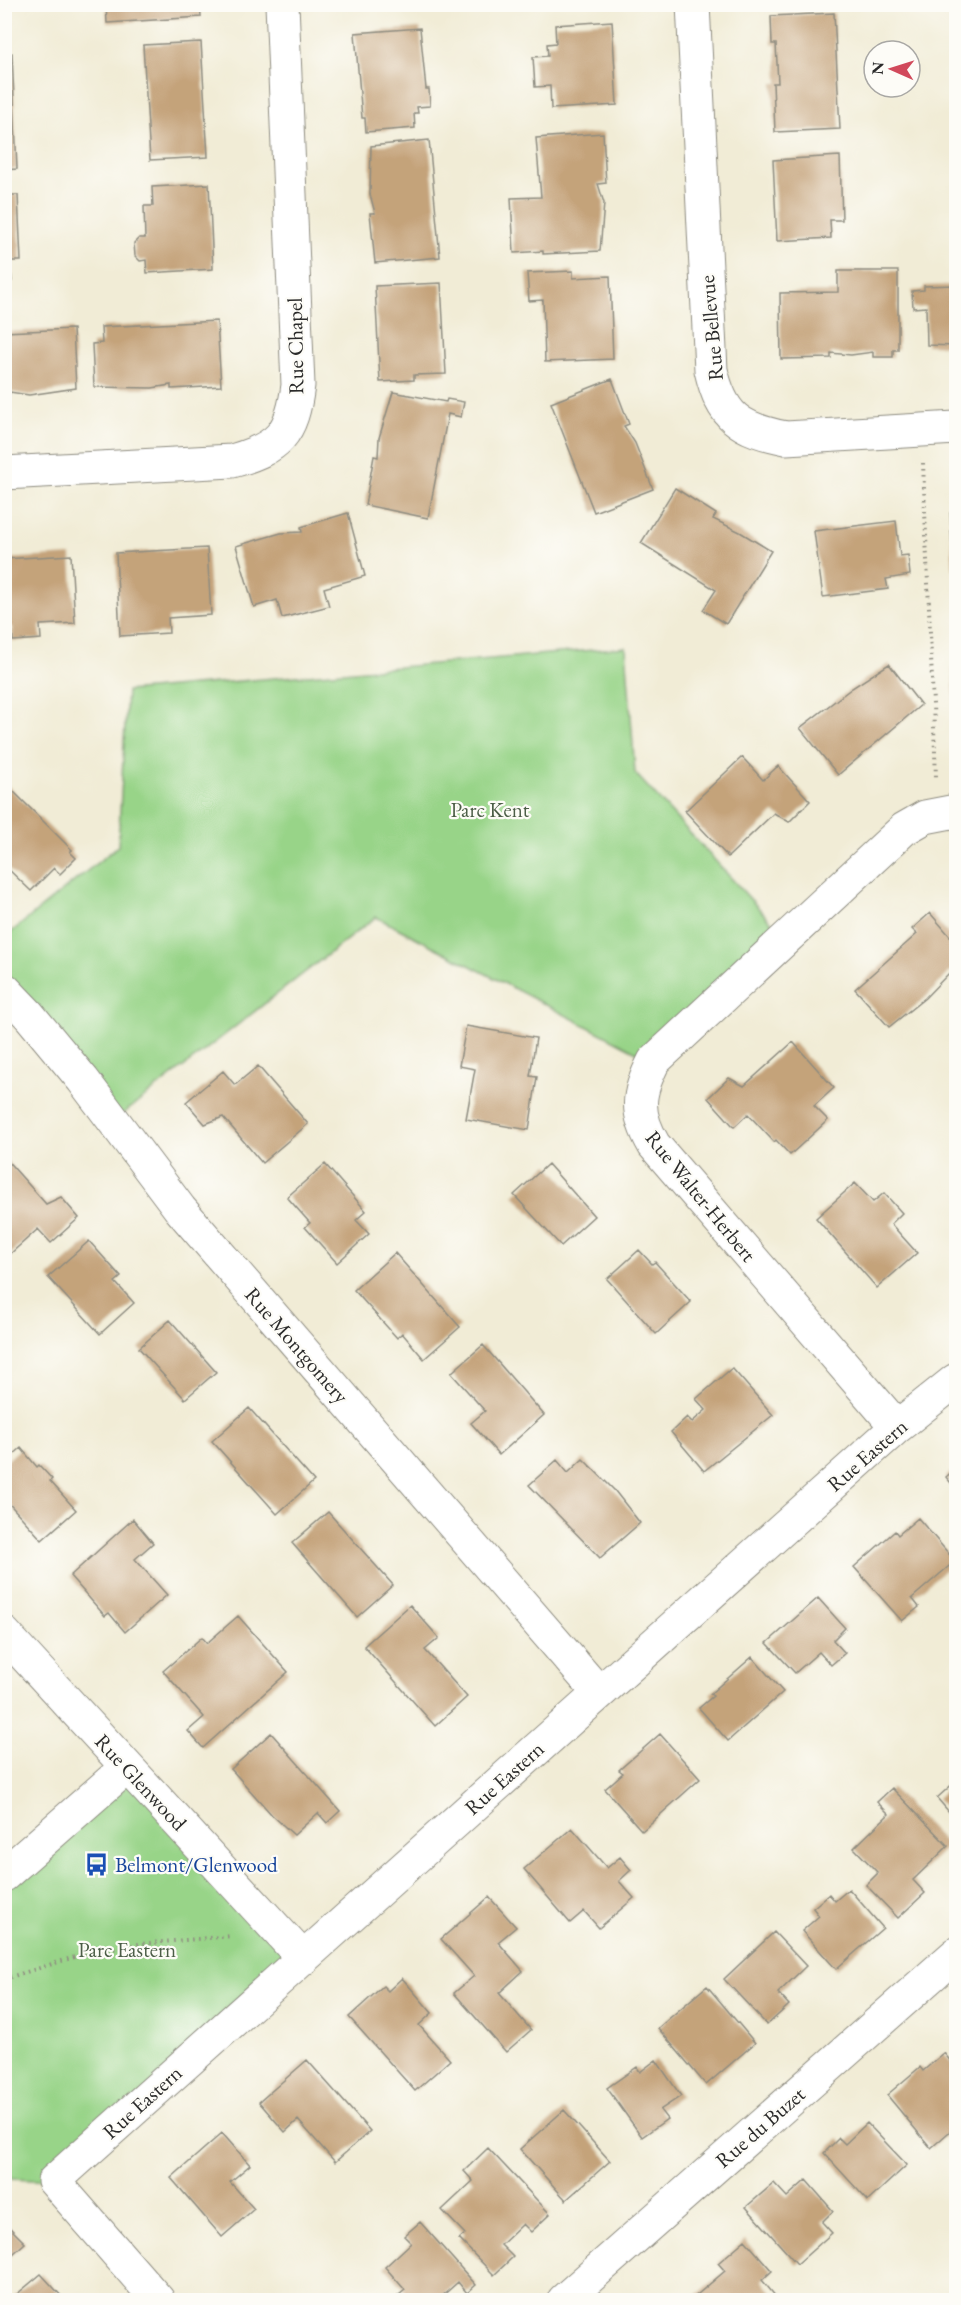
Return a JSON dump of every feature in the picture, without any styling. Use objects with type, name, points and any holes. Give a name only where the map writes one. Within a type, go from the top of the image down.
[{"type":"street","name":"Rue Chapel","points":[[4,473],[232,461],[254,454],[273,444],[287,429],[295,409],[298,385],[282,4]]},
{"type":"street","name":"Rue Bellevue","points":[[693,4],[711,370],[717,393],[728,412],[744,425],[763,434],[786,438],[957,428]]},
{"type":"street","name":"Rue Walter-Herbert","points":[[897,1427],[654,1145],[643,1126],[640,1102],[643,1082],[654,1060],[785,937],[904,829],[925,818],[957,811]]},
{"type":"street","name":"Rue Montgomery","points":[[4,989],[29,1015],[83,1080],[180,1209],[599,1693]]},
{"type":"street","name":"Rue Eastern","points":[[158,2301],[54,2181],[897,1427],[957,1380]]},
{"type":"street","name":"Rue Glenwood","points":[[4,1633],[303,1958]]},
{"type":"street","points":[[4,1875],[127,1767]]},
{"type":"street","name":"Rue du Buzet","points":[[564,2301],[957,1954]]},
{"type":"path","points":[[921,430],[936,777]]},
{"type":"path","points":[[4,1979],[81,1955],[139,1944],[232,1935]]},
{"type":"green space","name":"Parc Kent","points":[[626,647],[635,773],[785,937],[654,1061],[376,917],[114,1121],[5,989],[5,937],[118,846],[127,691]]},
{"type":"green space","name":"Parc Eastern","points":[[127,1767],[303,1958],[54,2181],[11,2179],[5,2173],[4,1875]]},
{"type":"building","points":[[106,4],[200,4],[201,17],[107,23]]},
{"type":"building","points":[[834,13],[840,129],[775,132],[773,83],[778,83],[776,44],[772,44],[771,16]]},
{"type":"building","points":[[612,21],[617,105],[551,109],[550,86],[535,87],[533,57],[548,56],[547,44],[556,43],[555,25]]},
{"type":"building","points":[[420,28],[426,89],[429,89],[430,106],[417,107],[418,113],[414,113],[415,128],[366,132],[365,118],[362,118],[355,33]]},
{"type":"building","points":[[201,42],[208,157],[150,160],[143,45]]},
{"type":"building","points":[[12,53],[17,169],[4,170],[4,54]]},
{"type":"building","points":[[603,133],[606,183],[598,184],[604,203],[600,251],[514,253],[511,198],[541,197],[536,138]]},
{"type":"building","points":[[429,140],[440,257],[375,263],[370,213],[375,213],[370,194],[371,146]]},
{"type":"building","points":[[840,156],[842,220],[830,220],[831,238],[777,241],[773,160]]},
{"type":"building","points":[[209,184],[213,269],[147,273],[146,260],[140,261],[135,256],[134,243],[139,238],[145,238],[144,206],[153,206],[152,187]]},
{"type":"building","points":[[4,195],[18,195],[21,261],[10,261],[12,281],[4,281]]},
{"type":"building","points":[[573,271],[573,278],[610,276],[613,359],[545,362],[543,300],[529,301],[527,273]]},
{"type":"building","points":[[838,271],[898,271],[898,350],[893,350],[893,357],[873,357],[873,352],[851,355],[831,353],[831,358],[781,359],[780,293],[838,292]]},
{"type":"building","points":[[441,283],[446,374],[414,375],[414,380],[380,382],[375,286]]},
{"type":"building","points":[[956,285],[956,346],[927,345],[926,307],[913,308],[912,291],[924,290],[924,286]]},
{"type":"building","points":[[217,321],[221,386],[171,389],[171,385],[152,388],[94,387],[92,344],[102,343],[101,327]]},
{"type":"building","points":[[73,329],[76,388],[29,395],[10,392],[9,397],[4,397],[4,332]]},
{"type":"building","points":[[612,379],[629,424],[624,426],[635,443],[653,489],[594,512],[551,403]]},
{"type":"building","points":[[393,392],[446,402],[447,399],[464,402],[461,417],[448,414],[428,518],[365,505],[374,456],[378,457],[379,438]]},
{"type":"building","points":[[675,488],[716,514],[713,519],[771,551],[726,624],[703,610],[716,590],[641,543]]},
{"type":"building","points":[[956,512],[956,569],[953,569],[950,513]]},
{"type":"building","points":[[348,513],[365,576],[324,588],[329,606],[282,618],[277,600],[254,607],[236,546],[281,533],[302,532],[301,527]]},
{"type":"building","points":[[896,521],[900,556],[908,555],[910,575],[886,579],[888,589],[823,597],[814,531]]},
{"type":"building","points":[[207,548],[211,615],[168,618],[169,633],[120,636],[116,553]]},
{"type":"building","points":[[71,555],[75,623],[40,625],[41,639],[13,641],[12,627],[4,627],[4,559]]},
{"type":"building","points":[[889,664],[921,705],[838,775],[800,728],[852,688]]},
{"type":"building","points":[[956,668],[956,705],[955,705],[952,669]]},
{"type":"building","points":[[742,757],[763,780],[778,766],[810,801],[789,822],[774,813],[728,857],[685,811]]},
{"type":"building","points":[[4,782],[72,850],[70,852],[76,858],[60,874],[54,868],[31,891],[4,865]]},
{"type":"building","points":[[930,913],[956,943],[956,977],[951,971],[925,998],[889,1027],[855,989],[917,934],[912,929]]},
{"type":"building","points":[[466,1026],[536,1038],[530,1076],[537,1077],[529,1130],[466,1119],[475,1069],[459,1066]]},
{"type":"building","points":[[793,1042],[834,1088],[814,1106],[828,1120],[790,1155],[776,1140],[774,1142],[748,1114],[734,1127],[708,1098],[729,1078],[744,1086]]},
{"type":"building","points":[[258,1066],[308,1124],[262,1163],[223,1117],[205,1124],[186,1102],[223,1071],[235,1085]]},
{"type":"building","points":[[4,1157],[46,1204],[61,1197],[79,1218],[51,1243],[38,1229],[9,1255],[4,1250]]},
{"type":"building","points":[[325,1164],[366,1211],[356,1220],[369,1234],[337,1263],[305,1227],[310,1223],[287,1197]]},
{"type":"building","points":[[548,1164],[594,1216],[561,1246],[514,1195]]},
{"type":"building","points":[[855,1183],[873,1202],[884,1193],[902,1213],[891,1224],[917,1253],[877,1288],[816,1218]]},
{"type":"building","points":[[89,1241],[121,1277],[115,1282],[134,1303],[100,1334],[48,1277]]},
{"type":"building","points":[[639,1250],[652,1264],[655,1262],[691,1302],[656,1334],[607,1279]]},
{"type":"building","points":[[395,1253],[460,1327],[424,1359],[402,1333],[397,1338],[354,1290]]},
{"type":"building","points":[[170,1320],[216,1372],[185,1399],[139,1348]]},
{"type":"building","points":[[483,1345],[544,1415],[499,1455],[471,1423],[485,1411],[451,1373]]},
{"type":"building","points":[[732,1368],[773,1415],[704,1471],[671,1432],[687,1417],[692,1422],[706,1410],[696,1399]]},
{"type":"building","points":[[249,1408],[314,1481],[277,1514],[212,1441]]},
{"type":"building","points":[[21,1448],[37,1467],[39,1465],[52,1479],[50,1481],[76,1510],[42,1540],[4,1498],[4,1463]]},
{"type":"building","points":[[583,1459],[615,1491],[640,1523],[600,1558],[529,1485],[557,1460],[568,1473]]},
{"type":"building","points":[[956,1468],[956,1489],[946,1477]]},
{"type":"building","points":[[328,1512],[393,1585],[357,1617],[292,1543]]},
{"type":"building","points":[[918,1518],[955,1561],[912,1598],[919,1607],[902,1621],[854,1567],[895,1531],[898,1535]]},
{"type":"building","points":[[133,1519],[153,1543],[135,1559],[167,1595],[125,1632],[109,1613],[105,1616],[70,1576]]},
{"type":"building","points":[[818,1598],[845,1628],[833,1640],[845,1653],[831,1665],[819,1652],[795,1673],[767,1643]]},
{"type":"building","points":[[410,1605],[439,1638],[425,1650],[467,1697],[435,1726],[364,1646]]},
{"type":"building","points":[[238,1616],[288,1672],[203,1748],[188,1731],[204,1717],[163,1671],[202,1637],[207,1643]]},
{"type":"building","points":[[752,1657],[783,1692],[728,1741],[699,1708],[713,1696],[710,1694]]},
{"type":"building","points":[[271,1733],[340,1811],[327,1823],[318,1813],[294,1835],[272,1815],[231,1769]]},
{"type":"building","points":[[660,1734],[700,1779],[642,1831],[605,1789],[623,1773],[619,1770]]},
{"type":"building","points":[[956,1781],[956,1820],[937,1798]]},
{"type":"building","points":[[892,1788],[948,1846],[913,1880],[925,1893],[898,1918],[866,1885],[878,1873],[854,1848],[889,1814],[877,1802]]},
{"type":"building","points":[[572,1828],[607,1868],[620,1857],[631,1870],[619,1881],[634,1898],[599,1928],[584,1911],[570,1923],[524,1869]]},
{"type":"building","points":[[849,1889],[883,1928],[836,1969],[802,1931],[819,1916],[813,1908],[829,1894],[835,1901]]},
{"type":"building","points":[[489,1897],[516,1927],[498,1942],[523,1971],[499,1993],[531,2030],[506,2052],[454,1993],[474,1976],[441,1939]]},
{"type":"building","points":[[774,1932],[806,1966],[778,1993],[789,2005],[767,2025],[724,1979]]},
{"type":"building","points":[[402,1978],[432,2013],[419,2025],[450,2060],[415,2091],[349,2017],[383,1986],[388,1991]]},
{"type":"building","points":[[707,1986],[755,2043],[706,2085],[658,2028]]},
{"type":"building","points":[[944,2053],[956,2068],[956,2126],[931,2148],[887,2095],[920,2067],[923,2071]]},
{"type":"building","points":[[307,2060],[370,2131],[335,2162],[298,2120],[285,2132],[259,2102]]},
{"type":"building","points":[[656,2060],[681,2096],[660,2110],[667,2119],[642,2137],[607,2088],[637,2067],[640,2072]]},
{"type":"building","points":[[564,2110],[610,2161],[566,2200],[520,2149]]},
{"type":"building","points":[[867,2123],[907,2165],[868,2201],[824,2153],[839,2138],[845,2144]]},
{"type":"building","points":[[222,2133],[250,2165],[230,2182],[254,2209],[222,2237],[171,2178]]},
{"type":"building","points":[[488,2148],[550,2214],[531,2232],[523,2224],[501,2245],[513,2257],[494,2275],[459,2239],[465,2234],[442,2210],[473,2181],[464,2171]]},
{"type":"building","points":[[806,2180],[833,2211],[822,2222],[832,2233],[797,2264],[746,2207],[774,2183],[787,2197]]},
{"type":"building","points":[[4,2222],[25,2243],[4,2262]]},
{"type":"building","points":[[420,2222],[476,2285],[467,2293],[458,2282],[440,2300],[393,2300],[405,2290],[385,2267],[411,2243],[404,2236]]},
{"type":"building","points":[[745,2240],[772,2271],[762,2280],[777,2298],[774,2300],[691,2300],[725,2271],[718,2263]]},
{"type":"building","points":[[41,2274],[65,2300],[10,2300]]},
{"type":"place","name":"Belmont/Glenwood","points":[[97,1864]]}]
